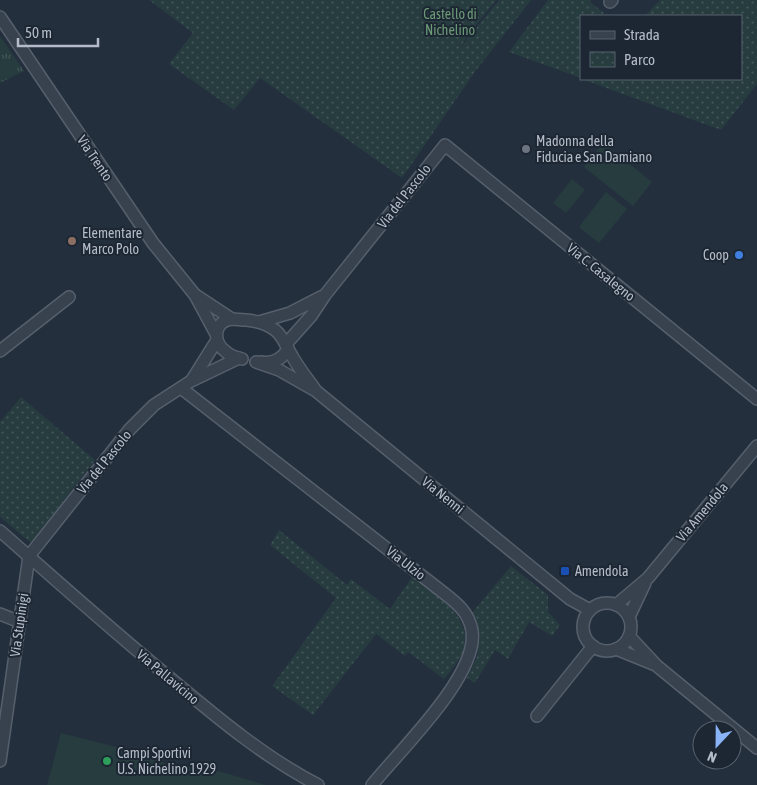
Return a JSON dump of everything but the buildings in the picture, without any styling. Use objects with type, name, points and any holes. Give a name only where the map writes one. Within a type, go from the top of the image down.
[{"type":"street","name":"Via Trento","points":[[0,17],[144,231],[195,295],[216,337]]},
{"type":"street","name":"Via del Pascolo","points":[[287,347],[325,295],[445,145]]},
{"type":"street","name":"Via C. Casalegno","points":[[445,145],[757,399]]},
{"type":"street","name":"Via Trento","points":[[195,295],[232,319]]},
{"type":"street","name":"Via del Pascolo","points":[[259,322],[290,313],[325,295]]},
{"type":"street","points":[[0,351],[69,297]]},
{"type":"street","points":[[232,319],[259,322],[277,332],[287,347],[284,356],[278,360],[266,363],[239,358],[226,353],[220,346],[216,337],[219,326],[225,321],[232,319]]},
{"type":"street","name":"Via del Pascolo","points":[[191,381],[216,337]]},
{"type":"street","name":"Via Nenni","points":[[287,347],[316,391]]},
{"type":"street","name":"Via del Pascolo","points":[[29,556],[129,430],[154,405],[191,381],[239,358]]},
{"type":"street","name":"Via Nenni","points":[[256,362],[279,370],[316,391],[588,614]]},
{"type":"street","name":"Via Ulzio","points":[[181,388],[440,590],[462,608],[466,614],[473,639],[464,667],[435,712],[372,785]]},
{"type":"street","name":"Via Amendola","points":[[616,605],[648,578],[757,446]]},
{"type":"street","points":[[0,531],[29,556]]},
{"type":"street","name":"Via Stupinigi","points":[[0,761],[3,711],[20,622],[29,556]]},
{"type":"street","name":"Via Pallavicino","points":[[29,556],[121,638],[202,705],[255,746],[318,785]]},
{"type":"street","name":"Via Amendola","points":[[629,618],[648,578]]},
{"type":"street","points":[[606,603],[616,605],[624,610],[629,618],[631,628],[629,636],[624,644],[616,649],[600,650],[593,646],[585,636],[583,626],[588,614],[598,605],[606,603]]},
{"type":"street","points":[[0,614],[20,622]]},
{"type":"street","points":[[629,636],[657,666],[757,748]]},
{"type":"street","points":[[537,716],[593,646]]},
{"type":"street","points":[[616,649],[657,666]]},
{"type":"green space","name":"Castello di Nichelino","points":[[149,0],[496,0],[460,48],[499,0],[531,0],[474,73],[402,178],[260,78],[234,110],[169,64],[193,33]]},
{"type":"green space","points":[[548,0],[591,0],[590,2],[604,13],[602,15],[580,15],[580,78],[509,52]]},
{"type":"green space","points":[[660,0],[757,0],[757,84],[721,130],[585,80],[742,80],[742,15],[646,15]]},
{"type":"green space","points":[[0,36],[24,71],[0,83]]},
{"type":"green space","points":[[603,143],[652,182],[633,206],[584,167]]},
{"type":"green space","points":[[572,179],[585,190],[566,213],[553,203]]},
{"type":"green space","points":[[606,192],[627,209],[599,243],[579,227]]},
{"type":"green space","points":[[21,397],[95,460],[31,543],[0,517],[0,422]]},
{"type":"green space","points":[[279,530],[347,585],[351,579],[390,609],[412,577],[449,606],[462,624],[465,635],[465,647],[459,659],[444,679],[408,652],[405,656],[376,634],[313,715],[272,686],[336,598],[270,545]]},
{"type":"green space","points":[[511,566],[548,595],[548,612],[560,625],[552,636],[529,622],[508,659],[495,650],[475,683],[467,678],[477,657],[480,636],[471,614]]},
{"type":"green space","name":"Campi Sportivi U.S. Nichelino 1929","points":[[61,733],[152,756],[169,766],[201,766],[266,785],[47,785]]},
{"type":"place","name":"Madonna della Fiducia e San Damiano","points":[[526,149]]},
{"type":"place","name":"Elementare Marco Polo","points":[[72,241]]},
{"type":"place","name":"Coop","points":[[739,255]]},
{"type":"place","name":"Amendola","points":[[565,571]]},
{"type":"place","name":"Campi Sportivi U.S. Nichelino 1929","points":[[107,761]]}]
